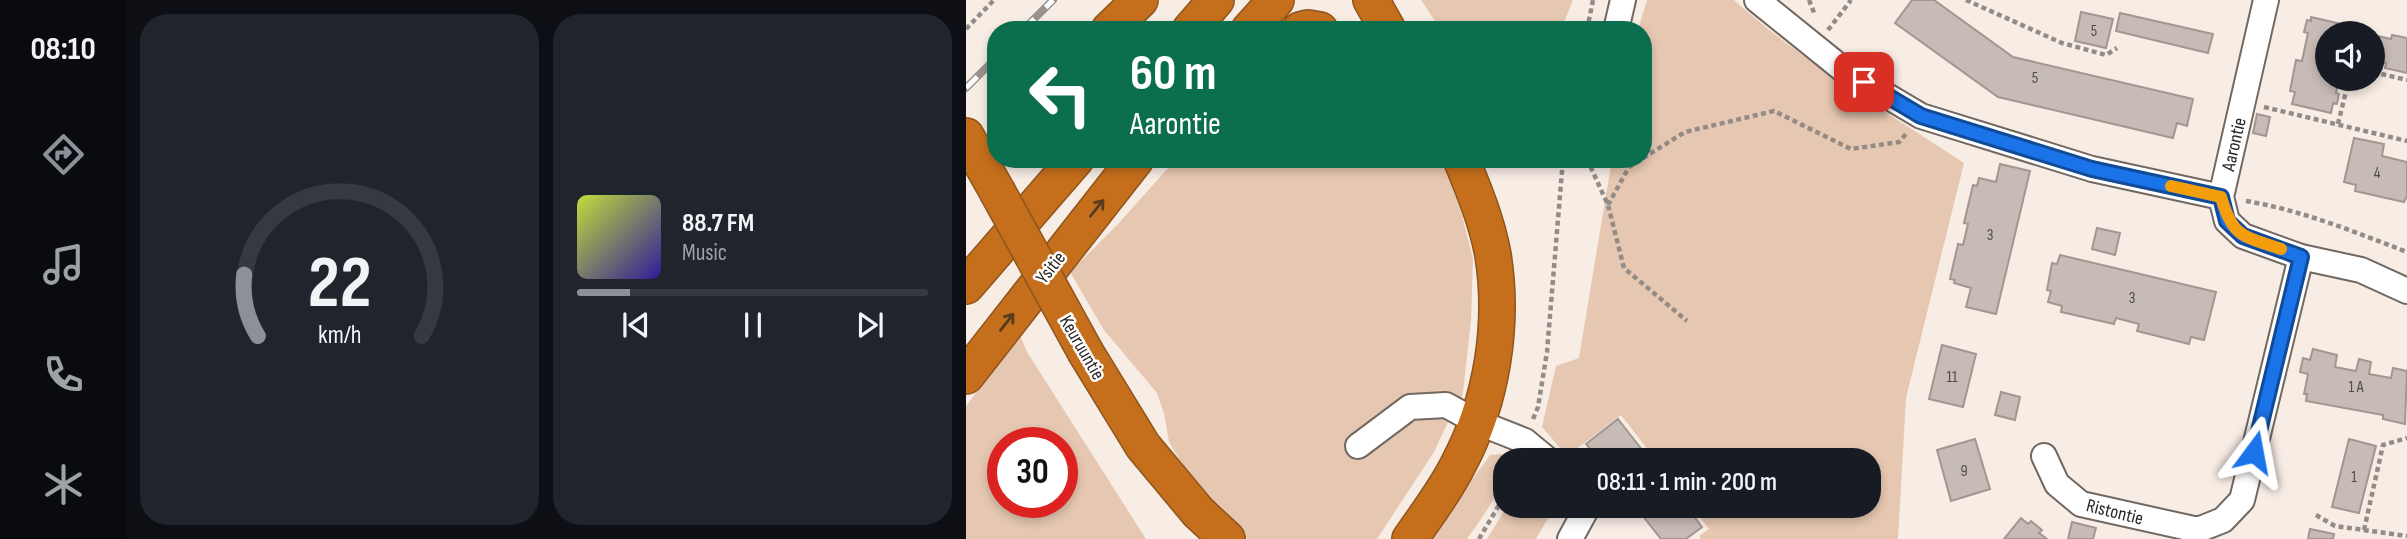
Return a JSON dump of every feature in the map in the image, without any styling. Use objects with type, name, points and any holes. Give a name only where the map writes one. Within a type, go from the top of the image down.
[{"type":"highway","points":[[1118,21],[1140,0]]},
{"type":"highway","points":[[1198,21],[1216,0]]},
{"type":"highway","points":[[1257,21],[1276,0]]},
{"type":"highway","points":[[1371,0],[1383,21]]},
{"type":"highway","name":"Keuruuntie","points":[[980,144],[987,163]]},
{"type":"highway","name":"Keuruuntie","points":[[989,168],[997,191],[1086,353],[1143,446],[1198,512],[1227,539]]},
{"type":"highway","points":[[966,286],[1068,168]]},
{"type":"highway","name":"Ysitie","points":[[966,376],[1129,168]]},
{"type":"highway","points":[[1410,539],[1460,463],[1477,422],[1490,374],[1497,314],[1493,255],[1478,201],[1465,168]]},
{"type":"highway","name":"Keuruuntie","points":[[1143,446],[1156,486],[1189,539]]},
{"type":"street","points":[[1618,21],[1623,0]]},
{"type":"street","points":[[1757,0],[1844,71],[1921,116],[2092,169],[2221,197]]},
{"type":"street","name":"Aarontie","points":[[2266,0],[2221,197],[2227,221],[2243,236],[2301,257],[2361,270],[2407,291]]},
{"type":"street","name":"Ristontie","points":[[2043,456],[2057,484],[2081,504],[2198,530],[2223,520],[2242,500],[2301,257]]},
{"type":"street","points":[[1359,446],[1410,407],[1446,405],[1477,422],[1525,441],[1533,448]]},
{"type":"street","points":[[1570,539],[1581,518]]},
{"type":"path","points":[[966,29],[994,0]]},
{"type":"path","points":[[1589,21],[1593,0]]},
{"type":"path","points":[[1824,37],[1851,0]]},
{"type":"path","points":[[1966,0],[2062,43],[2106,55],[2117,48]]},
{"type":"path","points":[[2385,75],[2407,80]]},
{"type":"path","points":[[2338,124],[2346,91]]},
{"type":"path","points":[[2243,102],[2407,141]]},
{"type":"path","points":[[1652,153],[1685,132],[1774,111],[1852,149],[1899,142],[1921,116]]},
{"type":"path","points":[[1525,441],[1538,407],[1547,352],[1562,168]]},
{"type":"path","points":[[1591,168],[1608,205],[1624,268],[1687,321]]},
{"type":"path","points":[[1608,205],[1628,168]]},
{"type":"path","points":[[2221,197],[2269,205],[2367,236],[2407,252]]},
{"type":"path","points":[[2364,530],[2383,445],[2407,438]]},
{"type":"path","points":[[1479,539],[1493,515]]},
{"type":"path","points":[[2316,515],[2335,526],[2407,536]]},
{"type":"shaded area","points":[[1421,0],[1573,0],[1565,21],[1435,21]]},
{"type":"shaded area","points":[[1647,0],[1734,0],[1817,66],[1964,163],[1906,398],[1898,539],[1701,539],[1699,536],[1709,529],[1700,518],[1881,518],[1881,448],[1647,448],[1621,415],[1578,448],[1560,448],[1542,427],[1556,366],[1579,358],[1611,168],[1652,168],[1652,21],[1641,21]]},
{"type":"shaded area","points":[[1168,168],[1447,168],[1456,191],[1473,259],[1471,320],[1463,392],[1458,412],[1448,422],[1434,452],[1377,539],[1248,539],[1232,527],[1189,476],[1169,442],[1157,393],[1104,330],[1070,272]]},
{"type":"shaded area","points":[[1020,335],[1027,352],[1075,427],[987,427],[987,518],[1078,518],[1078,432],[1146,539],[966,539],[966,406]]},
{"type":"shaded area","points":[[1490,455],[1493,455],[1493,499],[1467,539],[1429,539]]},
{"type":"shaded area","points":[[1500,518],[1548,518],[1536,539],[1487,539]]},
{"type":"building","points":[[1912,0],[1934,0],[2013,57],[2193,99],[2187,126],[2177,123],[2173,138],[1998,97],[1895,23]]},
{"type":"building","points":[[2081,12],[2113,19],[2106,48],[2075,41]]},
{"type":"building","points":[[2120,13],[2213,34],[2208,53],[2116,31]]},
{"type":"building","points":[[2311,17],[2328,21],[2315,21],[2315,91],[2336,91],[2339,94],[2331,113],[2292,104],[2295,92],[2290,91],[2296,60],[2302,61],[2308,33],[2304,32],[2307,20],[2311,21]]},
{"type":"building","points":[[2392,35],[2407,38],[2407,73],[2385,68],[2385,38],[2391,39]]},
{"type":"building","points":[[2257,114],[2270,117],[2266,136],[2253,133]]},
{"type":"building","points":[[2354,138],[2384,144],[2382,156],[2407,162],[2407,196],[2404,202],[2355,191],[2356,185],[2344,182]]},
{"type":"building","points":[[2000,164],[2030,171],[1996,314],[1966,307],[1971,288],[1954,283],[1955,280],[1950,279],[1958,244],[1963,245],[1968,224],[1964,223],[1973,185],[1977,186],[1979,178],[1996,182]]},
{"type":"building","points":[[2097,228],[2120,233],[2115,255],[2092,249]]},
{"type":"building","points":[[2060,255],[2216,292],[2204,340],[2191,337],[2189,344],[2137,331],[2139,324],[2116,318],[2114,324],[2061,312],[2062,306],[2048,302],[2051,291],[2047,290],[2052,263],[2057,264]]},
{"type":"building","points":[[1942,345],[1976,354],[1963,407],[1929,399]]},
{"type":"building","points":[[2313,349],[2337,355],[2335,367],[2356,371],[2359,359],[2371,362],[2369,374],[2391,378],[2393,368],[2407,371],[2405,424],[2383,419],[2383,415],[2306,401],[2307,394],[2304,394],[2308,374],[2300,372],[2303,358],[2310,360]]},
{"type":"building","points":[[2001,392],[2020,397],[2015,420],[1995,415]]},
{"type":"building","points":[[1618,419],[1641,448],[1589,448],[1586,444]]},
{"type":"building","points":[[1975,439],[1990,489],[1951,501],[1937,450]]},
{"type":"building","points":[[2349,439],[2376,446],[2359,513],[2332,507]]},
{"type":"building","points":[[1644,518],[1695,518],[1702,527],[1686,539],[1661,539]]},
{"type":"building","points":[[2021,518],[2028,524],[2031,521],[2042,530],[2039,533],[2047,539],[2004,539]]},
{"type":"building","points":[[2072,522],[2096,528],[2093,539],[2068,539]]},
{"type":"building","points":[[2310,529],[2334,534],[2333,539],[2308,539]]},
{"type":"railway","points":[[1032,21],[1053,0]]},
{"type":"railway","points":[[966,88],[987,67]]},
{"type":"slow traffic","points":[[2171,186],[2221,197],[2227,221],[2243,236],[2281,249]]},
{"type":"route","points":[[1864,82],[1921,116],[2092,169],[2221,197],[2227,221],[2243,236],[2301,257],[2254,452]]}]
